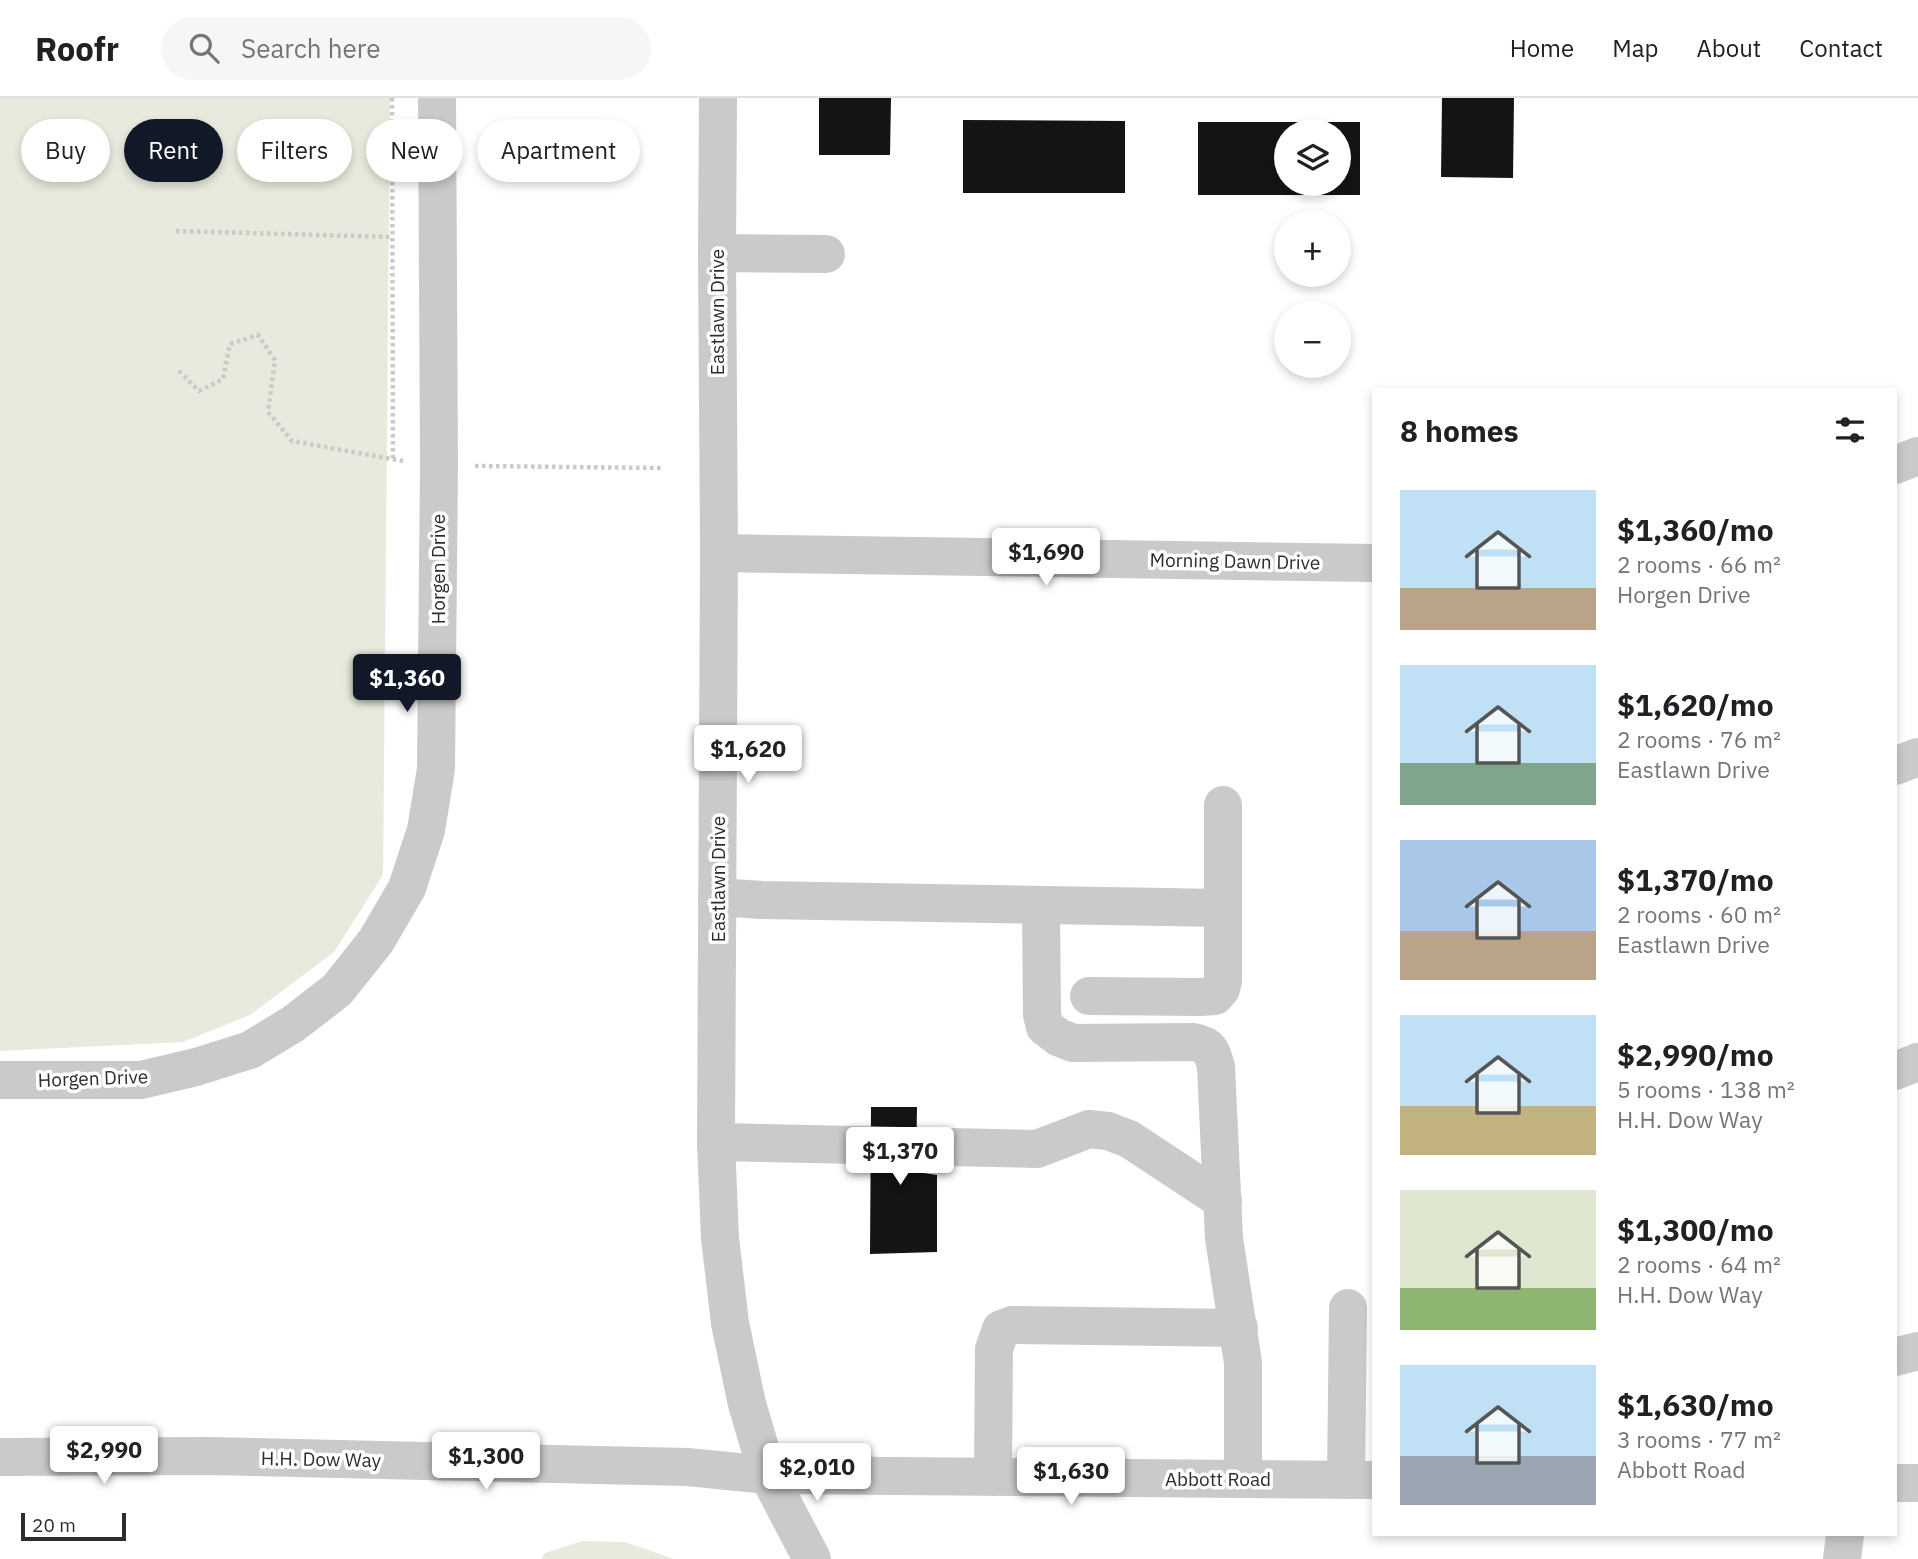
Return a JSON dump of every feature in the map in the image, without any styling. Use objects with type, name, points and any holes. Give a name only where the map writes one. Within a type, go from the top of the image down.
[{"type":"street","name":"Horgen Drive","points":[[0,1080],[141,1080],[250,1050],[293,1024],[337,990],[376,941],[407,888],[426,830],[436,769],[439,465],[437,98]]},
{"type":"street","name":"Eastlawn Drive","points":[[718,98],[716,1142],[720,1238],[730,1323],[747,1404],[768,1475],[813,1559]]},
{"type":"street","points":[[717,253],[826,254]]},
{"type":"street","points":[[1897,463],[1918,456]]},
{"type":"street","name":"Morning Dawn Drive","points":[[719,553],[1372,563]]},
{"type":"street","points":[[1897,764],[1918,757]]},
{"type":"street","points":[[1089,996],[1200,997],[1215,996],[1221,989],[1223,805]]},
{"type":"street","points":[[718,897],[1223,908]]},
{"type":"street","points":[[1041,905],[1042,1015],[1045,1027],[1058,1037],[1073,1043],[1193,1042],[1204,1044],[1213,1053],[1216,1067],[1224,1238],[1243,1363],[1243,1479]]},
{"type":"street","points":[[1897,1069],[1918,1062]]},
{"type":"street","points":[[716,1142],[1037,1149],[1089,1129],[1108,1131],[1129,1139],[1223,1200]]},
{"type":"street","points":[[1348,1308],[1360,1480]]},
{"type":"street","points":[[993,1477],[994,1349],[1001,1329],[1012,1325],[1239,1328]]},
{"type":"street","points":[[1897,1356],[1918,1351]]},
{"type":"street","name":"H.H. Dow Way","points":[[0,1457],[208,1456],[687,1467],[768,1475]]},
{"type":"street","name":"Abbott Road","points":[[768,1475],[1360,1480]]},
{"type":"street","points":[[1897,1483],[1918,1483]]},
{"type":"street","points":[[1842,1559],[1845,1536]]},
{"type":"path","points":[[392,98],[393,460]]},
{"type":"path","points":[[176,231],[392,237]]},
{"type":"path","points":[[179,371],[199,391],[223,379],[230,344],[258,335],[275,360],[268,412],[292,441],[393,460],[439,465],[663,468]]},
{"type":"shaded area","points":[[0,98],[390,98],[390,119],[366,119],[366,182],[389,182],[383,875],[334,952],[250,1015],[183,1042],[0,1051]]},
{"type":"shaded area","points":[[583,1541],[625,1542],[674,1559],[541,1559],[545,1553]]},
{"type":"building","points":[[819,98],[891,98],[890,155],[819,155]]},
{"type":"building","points":[[1442,98],[1514,98],[1513,178],[1441,177]]},
{"type":"building","points":[[963,120],[1125,121],[1125,193],[963,193]]},
{"type":"building","points":[[1198,122],[1274,122],[1274,195],[1198,195]]},
{"type":"building","points":[[1351,122],[1360,122],[1360,195],[1351,195]]},
{"type":"building","points":[[871,1107],[917,1107],[916,1172],[937,1175],[937,1252],[870,1254]]}]
